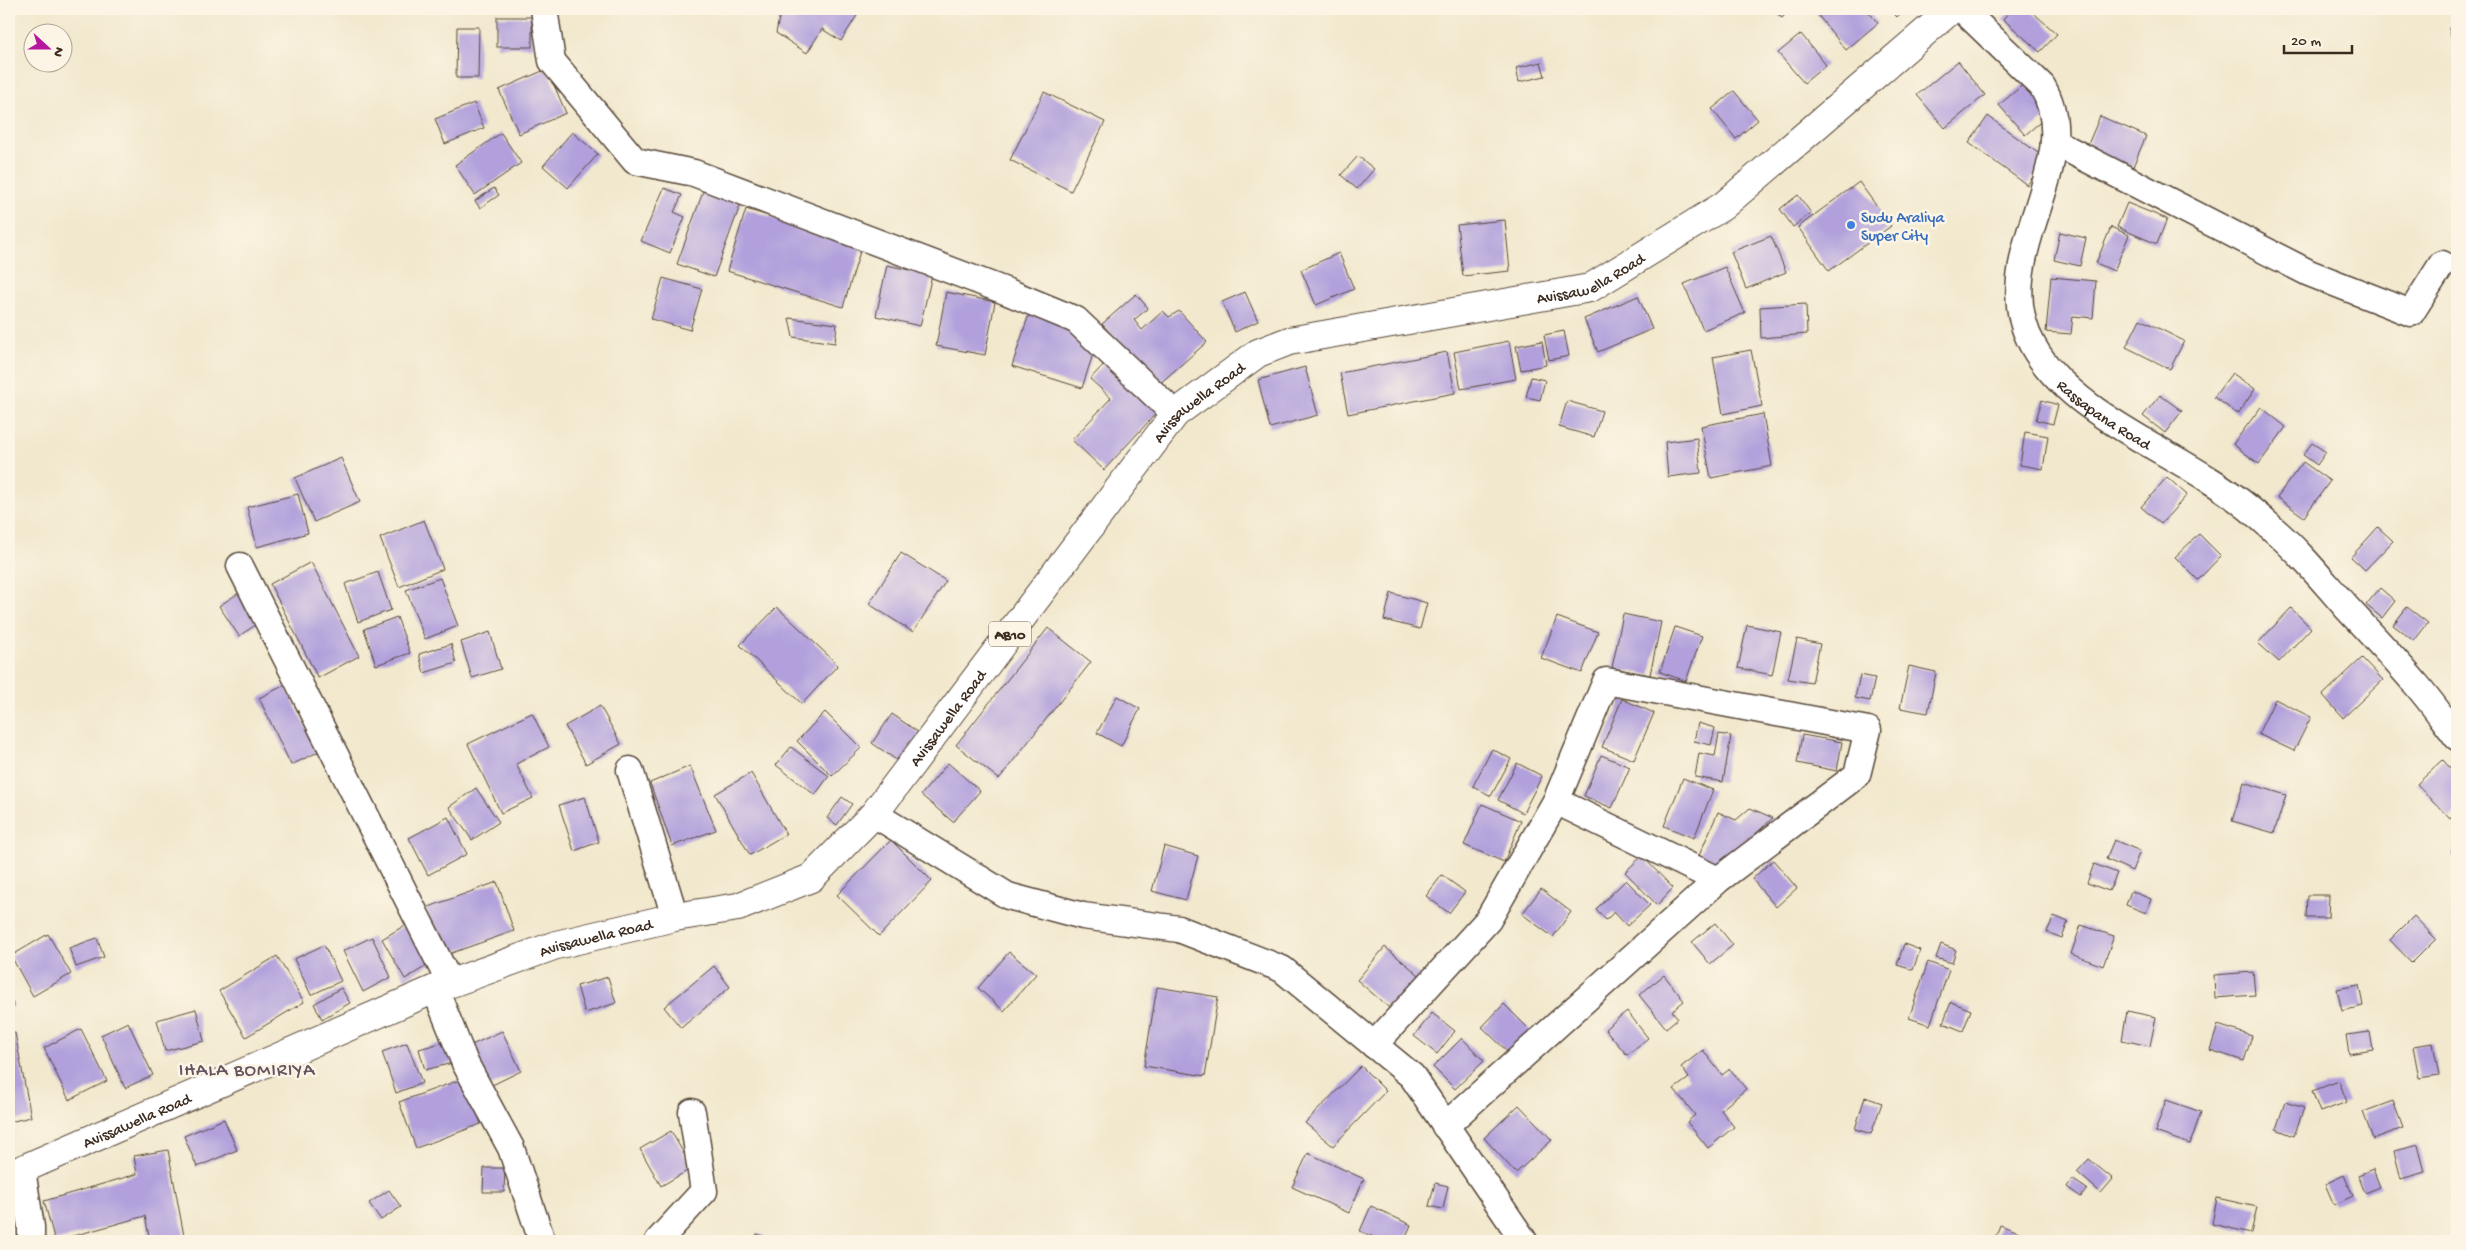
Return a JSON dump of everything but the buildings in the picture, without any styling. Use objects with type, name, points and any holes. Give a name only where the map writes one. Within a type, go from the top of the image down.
[{"type":"main road","name":"Avissawella Road","points":[[16,1172],[443,986],[556,945],[675,916],[738,907],[811,878],[874,814],[1175,414],[1258,353],[1289,341],[1590,288],[1723,206],[1952,9]]},
{"type":"street","points":[[544,9],[552,61],[635,161],[694,173],[1008,292],[1076,320],[1175,414]]},
{"type":"street","name":"Rassapana Road","points":[[1962,9],[2042,86],[2051,101],[2055,118],[2054,142],[2045,186],[2018,279],[2018,301],[2022,321],[2043,363],[2062,383],[2100,413],[2211,480],[2274,529],[2310,565],[2416,683],[2457,737]]},
{"type":"street","points":[[2054,142],[2308,273],[2411,314],[2442,264]]},
{"type":"street","points":[[240,566],[443,986],[465,1063],[511,1148],[542,1241]]},
{"type":"street","points":[[1374,1045],[1488,920],[1556,801],[1606,681],[1868,730],[1857,775],[1718,880],[1445,1126]]},
{"type":"street","points":[[630,770],[675,916]]},
{"type":"street","points":[[1556,801],[1718,880]]},
{"type":"street","points":[[874,814],[1008,896],[1084,916],[1179,929],[1282,969],[1412,1076],[1524,1241]]},
{"type":"street","points":[[658,1241],[704,1191],[692,1112]]},
{"type":"street","points":[[16,1172],[31,1227],[31,1241]]},
{"type":"place","name":"Sudu Araliya Super City","points":[[1851,225]]},
{"type":"district","name":"IHALA BOMIRIYA","points":[[247,1068]]}]
